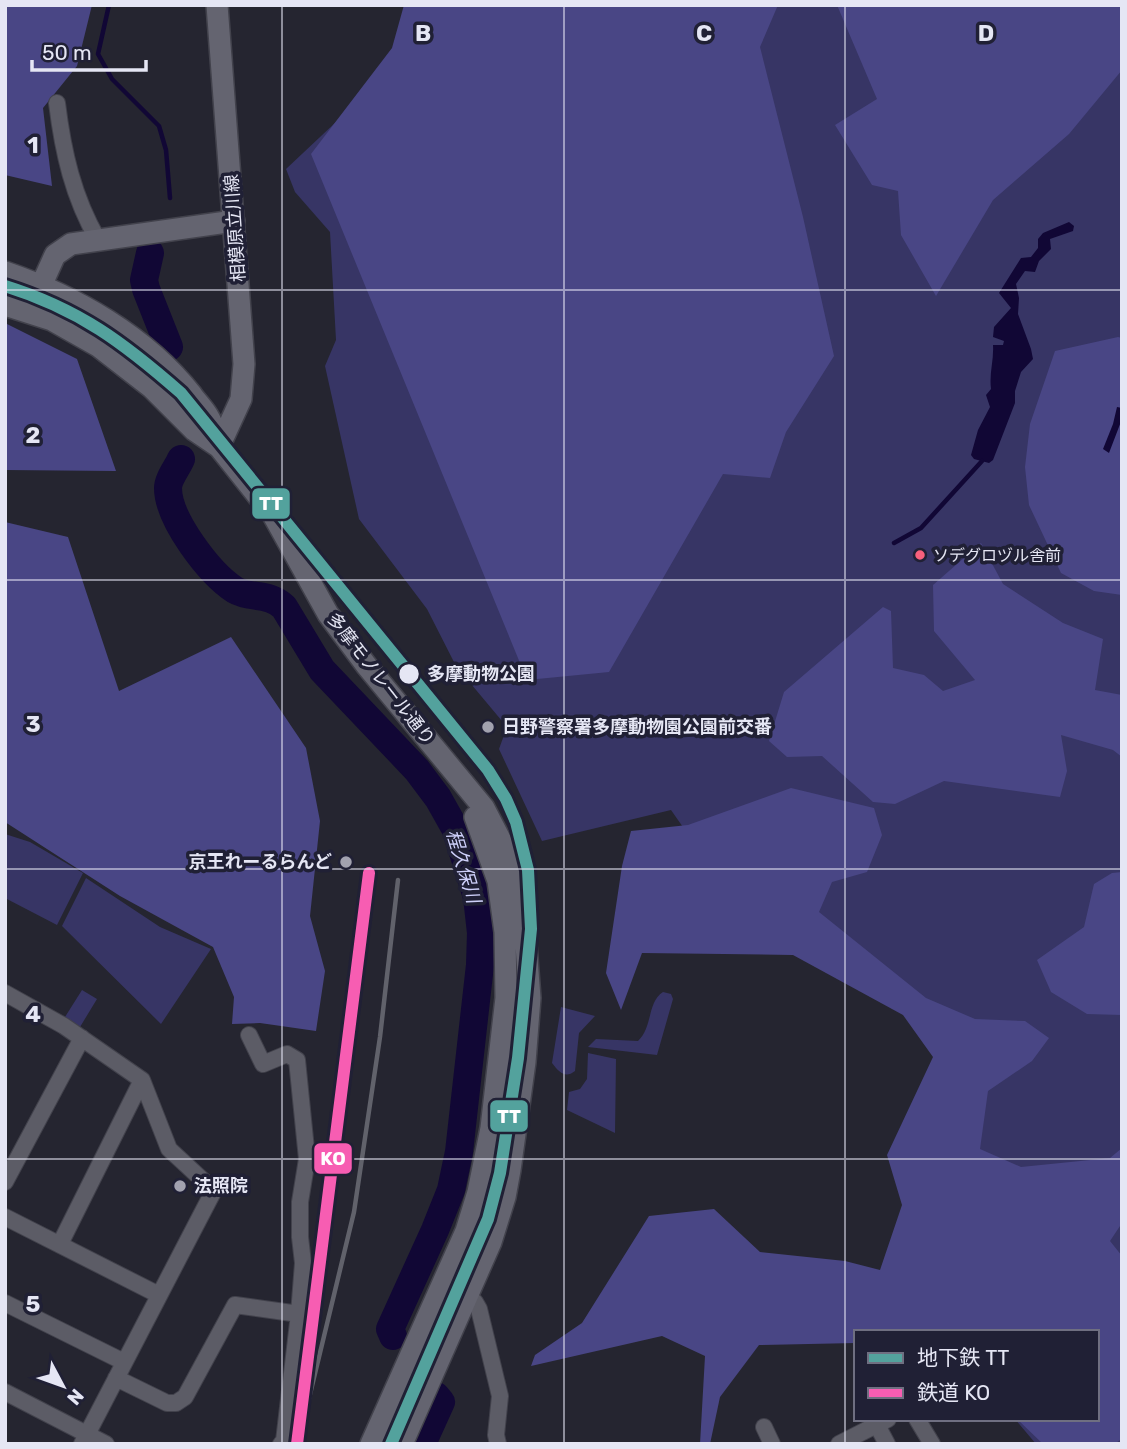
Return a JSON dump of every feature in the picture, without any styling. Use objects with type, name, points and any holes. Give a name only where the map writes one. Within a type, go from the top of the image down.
[{"type":"main road","name":"相模原立川線","points":[[217,5],[244,382],[234,417],[219,447]]},
{"type":"main road","points":[[41,286],[55,255],[71,244],[234,221]]},
{"type":"main road","name":"多摩モノレール通り","points":[[5,272],[41,286],[114,325],[170,371],[209,417],[219,447]]},
{"type":"main road","name":"多摩モノレール通り","points":[[5,305],[52,320],[98,346],[152,388],[194,430],[219,447],[273,515],[328,614],[366,665],[484,808],[505,850],[525,932],[530,982],[525,1062],[505,1197],[491,1241],[402,1444]]},
{"type":"main road","name":"多摩モノレール通り","points":[[371,1444],[472,1213],[484,1164],[500,1056],[506,983],[502,900],[488,848],[453,769]]},
{"type":"street","points":[[57,103],[69,175],[97,240]]},
{"type":"street","points":[[5,993],[82,1038],[142,1080],[169,1149],[209,1186],[212,1194],[84,1439]]},
{"type":"street","points":[[249,1035],[263,1065],[287,1054],[297,1060],[307,1159],[300,1202],[303,1263],[299,1314],[284,1441],[281,1444]]},
{"type":"street","points":[[5,1182],[82,1038]]},
{"type":"street","points":[[60,1244],[142,1080]]},
{"type":"street","points":[[5,1217],[159,1295]]},
{"type":"street","points":[[466,1298],[475,1301],[479,1309],[500,1396],[496,1435],[498,1444]]},
{"type":"street","points":[[5,1303],[124,1363]]},
{"type":"street","points":[[116,1378],[167,1403],[176,1403],[185,1397],[235,1305],[299,1314]]},
{"type":"street","points":[[5,1392],[84,1439],[106,1444]]},
{"type":"street","points":[[918,1421],[932,1444]]},
{"type":"street","points":[[839,1444],[882,1422],[887,1444]]},
{"type":"street","points":[[764,1427],[772,1444]]},
{"type":"shaded area","points":[[5,5],[92,5],[77,66],[43,108],[52,186],[5,175]]},
{"type":"shaded area","points":[[404,5],[778,5],[760,47],[803,217],[834,356],[786,432],[770,478],[723,474],[609,672],[527,680],[311,154],[392,48]]},
{"type":"shaded area","name":"多摩動物公園","points":[[698,5],[1122,5],[1122,1444],[1036,1444],[1017,1421],[1099,1421],[1099,1330],[910,1330],[996,1052],[692,840],[671,810],[542,841],[499,749],[507,727],[456,666],[427,609],[359,519],[325,366],[336,340],[330,232],[295,192],[286,169],[370,90]]},
{"type":"shaded area","points":[[837,5],[1122,5],[1122,70],[1069,134],[993,200],[936,296],[901,235],[898,191],[872,185],[835,125],[877,99]]},
{"type":"shaded area","points":[[1069,222],[1074,226],[1073,231],[1050,239],[1051,249],[1039,261],[1035,272],[1025,271],[1016,284],[1018,314],[1033,359],[1021,372],[1015,391],[1015,403],[993,460],[989,463],[974,459],[971,455],[978,430],[990,407],[986,395],[991,389],[993,345],[1003,345],[1004,341],[993,337],[994,327],[1011,308],[999,293],[1021,258],[1031,257],[1038,248],[1038,239],[1043,233]]},
{"type":"shaded area","points":[[5,323],[77,359],[116,471],[5,470]]},
{"type":"shaded area","points":[[1122,338],[1122,595],[1094,591],[1061,573],[1029,505],[1025,467],[1030,424],[1055,351]]},
{"type":"shaded area","points":[[1117,407],[1122,408],[1122,419],[1109,453],[1103,449]]},
{"type":"shaded area","points":[[5,522],[68,537],[119,691],[231,637],[306,748],[320,821],[310,916],[325,971],[316,1031],[260,1023],[232,1024],[234,997],[213,947],[120,896],[5,822]]},
{"type":"shaded area","points":[[981,543],[1003,584],[1063,623],[1103,639],[1095,690],[1122,695],[1122,757],[1113,750],[1061,735],[1067,771],[1060,797],[944,781],[895,804],[873,802],[822,756],[787,757],[769,741],[784,692],[883,607],[891,611],[893,668],[924,675],[943,691],[975,680],[934,631],[933,585]]},
{"type":"shaded area","points":[[791,788],[874,808],[882,835],[867,872],[832,882],[819,912],[926,998],[975,1019],[1025,1021],[1049,1038],[1032,1061],[988,1091],[980,1149],[1021,1167],[1110,1158],[1122,1148],[1122,1223],[1110,1241],[1122,1256],[1122,1439],[1114,1444],[1043,1444],[1019,1421],[1099,1421],[1099,1330],[854,1330],[854,1343],[759,1345],[720,1397],[710,1444],[700,1444],[705,1356],[662,1336],[531,1366],[535,1355],[582,1323],[649,1216],[714,1209],[760,1252],[845,1261],[880,1270],[902,1205],[887,1155],[933,1057],[903,1015],[793,955],[642,953],[621,1010],[606,973],[622,866],[631,831],[688,825]]},
{"type":"shaded area","points":[[5,834],[30,842],[83,873],[57,925],[5,898]]},
{"type":"shaded area","points":[[1122,872],[1122,1015],[1087,1014],[1051,992],[1037,960],[1084,927],[1094,884],[1112,873]]},
{"type":"shaded area","points":[[86,878],[160,927],[211,949],[161,1024],[62,926]]},
{"type":"shaded area","points":[[82,990],[97,999],[80,1027],[65,1017]]},
{"type":"shaded area","points":[[663,992],[671,994],[673,999],[657,1055],[588,1047],[596,1039],[638,1041],[646,1029],[654,1002]]},
{"type":"shaded area","points":[[561,1007],[595,1016],[579,1033],[575,1071],[568,1074],[560,1072],[552,1063]]},
{"type":"shaded area","points":[[588,1053],[616,1059],[615,1133],[567,1110],[569,1092],[580,1089],[587,1079]]},
{"type":"waterway","points":[[109,5],[98,54],[112,79],[159,126],[166,150],[170,198]]},
{"type":"waterway","name":"程久保川","points":[[150,253],[144,280],[169,347]]},
{"type":"waterway","name":"程久保川","points":[[181,459],[168,488],[175,515],[192,544],[214,571],[235,590],[272,599],[284,607],[322,670],[417,770],[438,798],[456,830],[477,897],[481,933],[480,965],[459,1152],[451,1190],[390,1329],[393,1336]]},
{"type":"waterway","points":[[894,543],[921,528],[982,461]]},
{"type":"waterway","name":"程久保川","points":[[422,1444],[441,1402],[436,1396]]},
{"type":"railway","points":[[298,1444],[354,1212],[380,1037],[398,880]]},
{"type":"metro line","name":"TT","points":[[5,286],[56,305],[99,329],[140,358],[181,393],[488,770],[516,822],[528,870],[531,929],[518,1058],[500,1173],[488,1219],[391,1444]]},
{"type":"rail line","name":"KO","points":[[297,1444],[369,873]]},
{"type":"place","name":"ソデグロヅル舎前","points":[[920,555]]},
{"type":"place","name":"多摩動物公園","points":[[409,674]]},
{"type":"place","name":"日野警察署多摩動物園公園前交番","points":[[488,727]]},
{"type":"place","name":"京王れーるらんど","points":[[346,862]]},
{"type":"place","name":"法照院","points":[[180,1186]]}]
